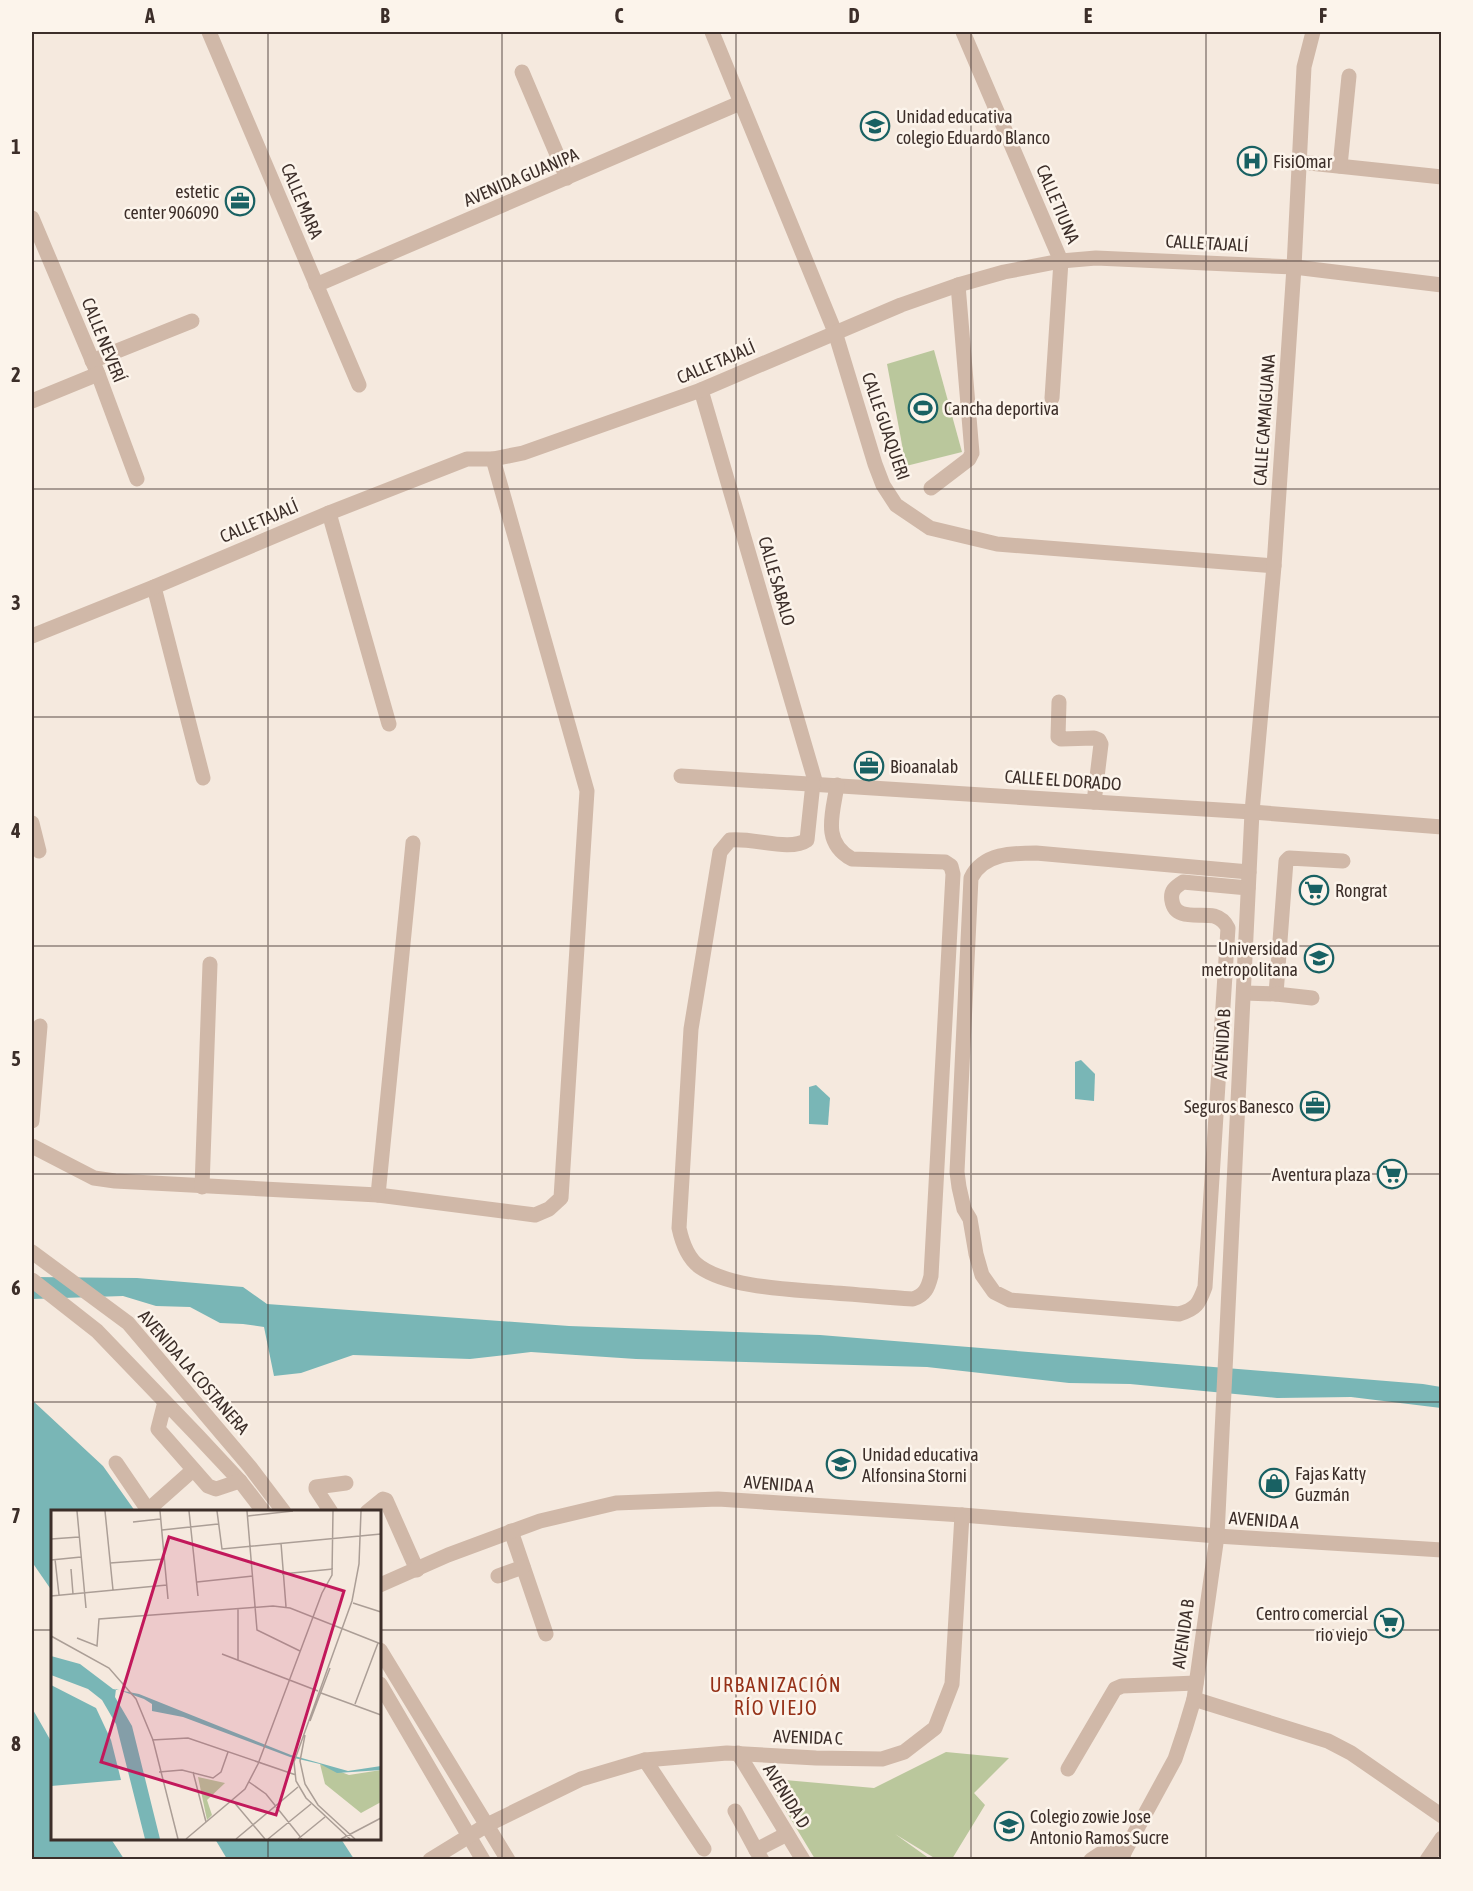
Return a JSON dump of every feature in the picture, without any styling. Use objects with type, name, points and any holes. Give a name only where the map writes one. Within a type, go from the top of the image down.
[{"type":"street","name":"CALLE MARA","points":[[209,32],[359,385]]},
{"type":"street","name":"CALLE GUAQUERI","points":[[712,32],[835,332],[875,464],[883,485],[896,505],[930,528],[997,544],[1274,566]]},
{"type":"street","name":"CALLE TIUNA","points":[[963,32],[1061,261]]},
{"type":"street","name":"CALLE CAMAIGUANA","points":[[1252,813],[1274,566],[1294,267],[1304,67],[1313,32]]},
{"type":"street","points":[[522,72],[567,178]]},
{"type":"street","points":[[1340,166],[1349,76]]},
{"type":"street","name":"AVENIDA GUANIPA","points":[[316,285],[740,103]]},
{"type":"street","points":[[1300,162],[1442,177]]},
{"type":"street","name":"CALLE NEVERÍ","points":[[32,218],[95,368],[137,479]]},
{"type":"street","name":"CALLE TAJALÍ","points":[[32,636],[329,513],[467,459],[492,459],[523,453],[702,390],[901,305],[1004,272],[1061,261],[1096,258],[1294,267],[1442,285]]},
{"type":"street","points":[[1052,398],[1061,261]]},
{"type":"street","points":[[931,488],[969,459],[972,453],[958,285]]},
{"type":"street","points":[[32,401],[192,321]]},
{"type":"street","name":"CALLE SABALO","points":[[702,390],[815,783]]},
{"type":"street","points":[[32,1146],[94,1178],[115,1181],[378,1195],[535,1215],[549,1209],[561,1198],[587,791],[492,459]]},
{"type":"street","points":[[329,513],[389,724]]},
{"type":"street","points":[[154,587],[203,778]]},
{"type":"street","points":[[1059,702],[1058,737],[1061,739],[1094,738],[1101,744],[1094,802]]},
{"type":"street","name":"CALLE EL DORADO","points":[[681,776],[815,783],[1442,827]]},
{"type":"street","points":[[815,783],[807,840],[794,845],[742,839],[730,840],[720,852],[691,1029],[679,1228],[689,1255],[698,1266],[717,1277],[776,1288],[913,1299],[921,1297],[925,1292],[931,1276],[953,874],[951,866],[945,862],[852,859],[838,850],[830,831],[837,785]]},
{"type":"street","name":"AVENIDA B","points":[[1122,1856],[1175,1759],[1194,1699],[1217,1536],[1252,813]]},
{"type":"street","points":[[32,823],[39,851]]},
{"type":"street","points":[[378,1195],[413,843]]},
{"type":"street","points":[[1248,888],[1183,882],[1174,888],[1171,895],[1172,905],[1176,911],[1184,914],[1214,916],[1225,922],[1228,928],[1205,1287],[1200,1301],[1191,1310],[1179,1314],[1010,1300],[994,1292],[982,1275],[970,1219],[964,1209],[957,1172],[971,878],[974,871],[991,859],[1010,853],[1036,853],[1249,872]]},
{"type":"street","points":[[1276,994],[1286,861],[1289,858],[1343,861]]},
{"type":"street","points":[[202,1187],[210,964]]},
{"type":"street","points":[[1244,993],[1312,998]]},
{"type":"street","points":[[32,1121],[40,1026]]},
{"type":"street","name":"AVENIDA LA COSTANERA","points":[[32,1252],[128,1323],[250,1467],[282,1510]]},
{"type":"street","points":[[32,1280],[97,1332],[240,1481],[262,1510]]},
{"type":"street","points":[[165,1402],[158,1430],[208,1486],[216,1489],[240,1481]]},
{"type":"street","points":[[116,1462],[147,1510]]},
{"type":"street","points":[[149,1510],[193,1470]]},
{"type":"street","points":[[330,1510],[316,1487],[346,1483]]},
{"type":"street","points":[[369,1510],[382,1499],[386,1500],[417,1570]]},
{"type":"street","name":"AVENIDA A","points":[[381,1585],[448,1555],[540,1521],[616,1503],[718,1499],[962,1515],[1217,1536],[1442,1550]]},
{"type":"street","name":"AVENIDA C","points":[[430,1860],[487,1825],[581,1779],[645,1760],[727,1753],[882,1759],[904,1752],[935,1728],[952,1684],[962,1515]]},
{"type":"street","points":[[511,1532],[546,1634]]},
{"type":"street","points":[[498,1576],[523,1567]]},
{"type":"street","points":[[381,1652],[508,1860]]},
{"type":"street","points":[[1068,1769],[1115,1689],[1122,1686],[1196,1683]]},
{"type":"street","points":[[381,1686],[483,1860]]},
{"type":"street","points":[[1194,1699],[1328,1741],[1351,1753],[1442,1816]]},
{"type":"street","name":"AVENIDA D","points":[[738,1754],[803,1860]]},
{"type":"street","points":[[645,1760],[704,1849]]},
{"type":"street","points":[[735,1811],[759,1855],[787,1834]]},
{"type":"street","points":[[1427,1860],[1442,1838]]},
{"type":"street","points":[[1091,1860],[1100,1854],[1122,1856]]},
{"type":"green space","name":"Cancha deportiva","points":[[934,350],[962,452],[906,466],[887,364]]},
{"type":"green space","points":[[946,1752],[1009,1758],[974,1793],[985,1805],[952,1859],[936,1859],[895,1834],[930,1859],[815,1859],[775,1793],[785,1780],[874,1788]]},
{"type":"water","points":[[1081,1060],[1095,1074],[1094,1101],[1075,1099],[1075,1062]]},
{"type":"water","points":[[816,1085],[830,1098],[828,1125],[809,1124],[809,1087]]},
{"type":"water","points":[[32,1277],[137,1278],[243,1287],[267,1304],[569,1326],[820,1335],[1423,1384],[1441,1387],[1441,1408],[1351,1397],[1277,1398],[1130,1384],[1069,1383],[927,1367],[636,1359],[531,1352],[470,1359],[353,1355],[301,1373],[274,1376],[264,1327],[220,1323],[190,1307],[156,1306],[123,1296],[32,1299]]},
{"type":"water","points":[[32,1400],[103,1466],[134,1510],[51,1510],[51,1590],[32,1562]]},
{"type":"water","points":[[32,1708],[51,1741],[51,1840],[112,1840],[124,1859],[32,1859]]},
{"type":"water","points":[[216,1840],[342,1840],[354,1859],[227,1859]]},
{"type":"place","name":"Unidad educativa colegio Eduardo Blanco","points":[[875,126]]},
{"type":"place","name":"FisiOmar","points":[[1252,161]]},
{"type":"place","name":"estetic center 906090","points":[[240,201]]},
{"type":"place","name":"Cancha deportiva","points":[[923,408]]},
{"type":"place","name":"Bioanalab","points":[[869,766]]},
{"type":"place","name":"Rongrat","points":[[1314,890]]},
{"type":"place","name":"Universidad metropolitana","points":[[1319,958]]},
{"type":"place","name":"Seguros Banesco","points":[[1315,1106]]},
{"type":"place","name":"Aventura plaza","points":[[1392,1174]]},
{"type":"place","name":"Unidad educativa Alfonsina Storni","points":[[841,1464]]},
{"type":"place","name":"Fajas Katty Guzmán","points":[[1274,1483]]},
{"type":"place","name":"Centro comercial rio viejo","points":[[1389,1623]]},
{"type":"place","name":"Colegio zowie Jose Antonio Ramos Sucre","points":[[1009,1826]]},
{"type":"district","name":"URBANIZACIÓN RÍO VIEJO","points":[[776,1696]]}]
